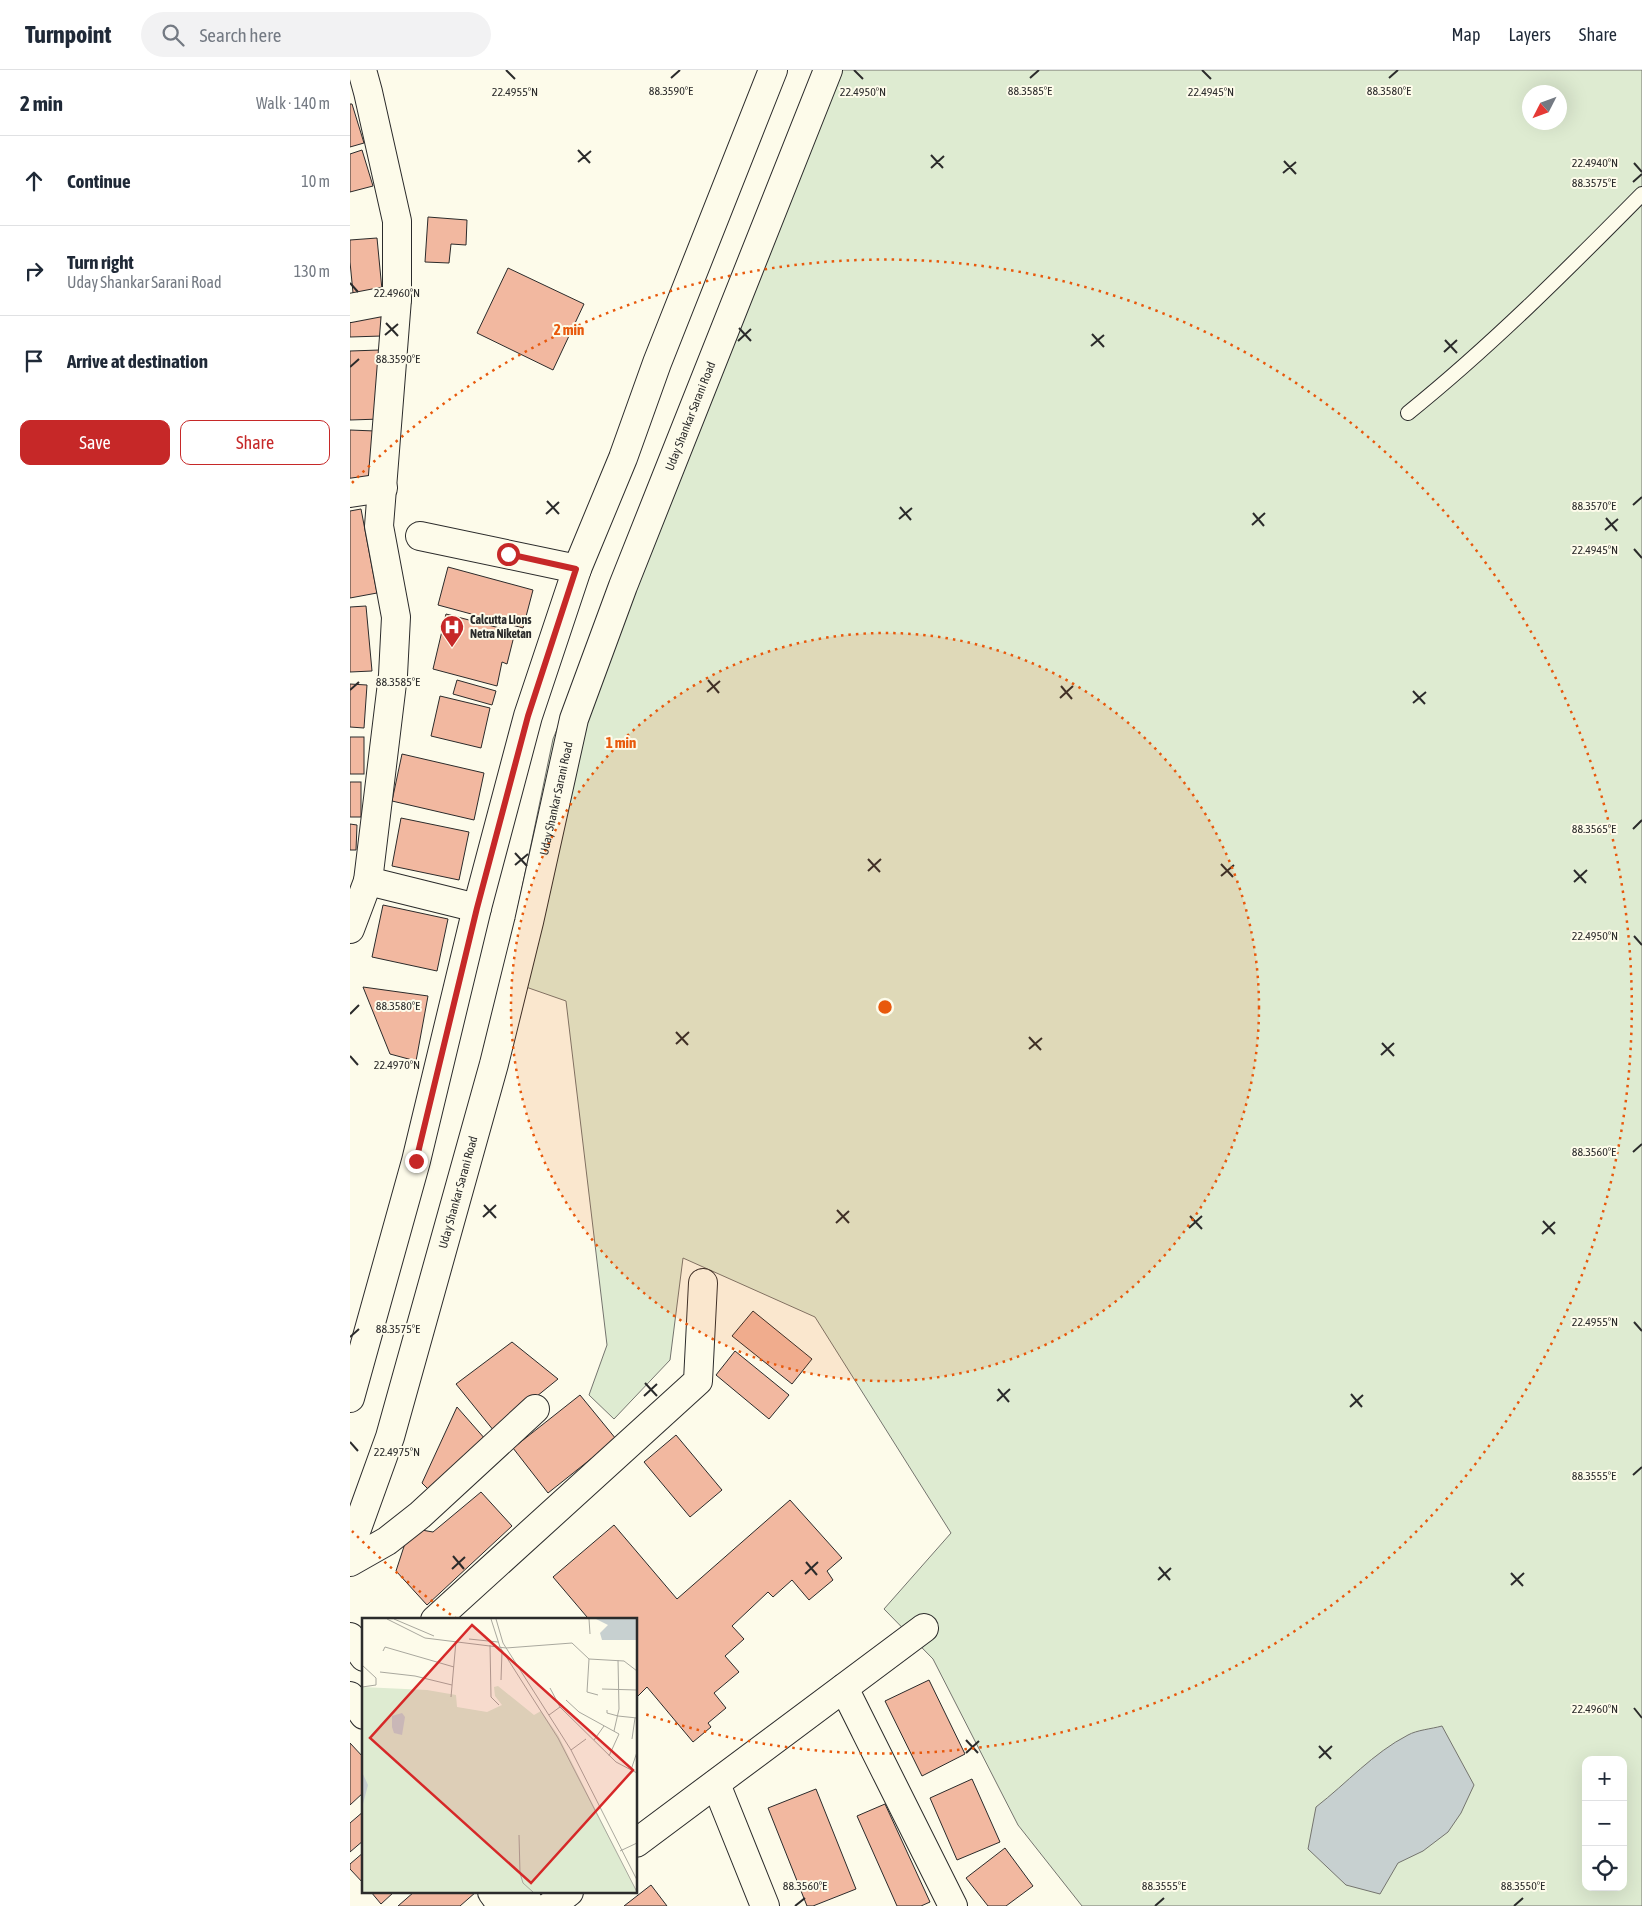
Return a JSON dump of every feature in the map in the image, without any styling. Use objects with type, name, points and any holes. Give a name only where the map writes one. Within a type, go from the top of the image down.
[{"type":"street","points":[[350,1398],[416,1161],[477,908],[528,716],[576,569],[623,458],[657,364],[773,70]]},
{"type":"street","name":"Uday Shankar Sarani Road","points":[[350,1548],[390,1437],[494,1064],[529,922],[574,719],[624,586],[828,70]]},
{"type":"street","points":[[350,929],[368,881],[392,675],[396,617],[379,526],[398,298],[397,221],[358,75]]},
{"type":"street","points":[[350,308],[398,298]]},
{"type":"street","points":[[350,493],[383,488]]},
{"type":"street","points":[[420,536],[576,569]]},
{"type":"street","points":[[368,881],[477,908]]},
{"type":"street","points":[[438,1618],[698,1381],[703,1283]]},
{"type":"street","points":[[350,1562],[387,1541],[420,1515],[535,1409]]},
{"type":"street","points":[[638,1842],[924,1628]]},
{"type":"street","points":[[350,1637],[362,1654]]},
{"type":"street","points":[[844,1688],[953,1906]]},
{"type":"street","points":[[350,1696],[362,1712]]},
{"type":"street","points":[[716,1784],[765,1906]]},
{"type":"street","points":[[493,1894],[502,1906]]},
{"type":"street","points":[[522,1894],[531,1906]]},
{"type":"street","points":[[550,1906],[566,1894]]},
{"type":"lane","points":[[1408,413],[1450,380],[1558,279],[1642,194]]},
{"type":"green space","points":[[826,70],[1642,70],[1642,1906],[1082,1906],[1018,1825],[933,1659],[884,1609],[951,1533],[815,1317],[683,1258],[670,1360],[614,1419],[589,1395],[607,1345],[566,1001],[503,979],[553,739]]},
{"type":"shaded area","points":[[1442,1726],[1474,1785],[1461,1813],[1448,1832],[1423,1851],[1398,1863],[1380,1894],[1346,1885],[1308,1849],[1316,1807],[1395,1742],[1416,1732]]},
{"type":"building","points":[[350,104],[352,104],[364,143],[350,147]]},
{"type":"building","points":[[362,150],[373,186],[350,192],[350,154]]},
{"type":"building","points":[[428,217],[467,220],[466,245],[451,244],[449,263],[425,262]]},
{"type":"building","points":[[377,238],[383,300],[354,303],[350,240]]},
{"type":"building","points":[[508,268],[584,304],[553,370],[477,333]]},
{"type":"building","points":[[381,311],[382,336],[350,337],[350,312]]},
{"type":"building","points":[[380,350],[381,419],[350,420],[350,351]]},
{"type":"building","points":[[350,430],[375,431],[373,485],[350,484]]},
{"type":"building","points":[[361,509],[377,593],[350,598],[350,511]]},
{"type":"building","points":[[448,567],[533,590],[523,628],[438,605]]},
{"type":"building","points":[[366,606],[372,671],[350,672],[350,607]]},
{"type":"building","points":[[446,614],[515,632],[507,664],[502,662],[497,686],[433,669]]},
{"type":"building","points":[[457,680],[496,691],[492,705],[453,694]]},
{"type":"building","points":[[350,684],[367,685],[364,728],[350,727]]},
{"type":"building","points":[[440,696],[490,708],[481,748],[431,736]]},
{"type":"building","points":[[350,737],[364,737],[364,774],[350,774]]},
{"type":"building","points":[[402,754],[484,773],[474,820],[392,801]]},
{"type":"building","points":[[350,782],[361,782],[361,817],[350,817]]},
{"type":"building","points":[[401,818],[469,832],[459,880],[392,866]]},
{"type":"building","points":[[350,824],[357,825],[356,850],[350,850]]},
{"type":"building","points":[[383,905],[448,919],[437,971],[372,957]]},
{"type":"building","points":[[363,987],[428,996],[416,1061],[390,1054]]},
{"type":"building","points":[[753,1311],[812,1359],[792,1384],[732,1336]]},
{"type":"building","points":[[512,1342],[558,1379],[494,1431],[456,1384]]},
{"type":"building","points":[[735,1351],[789,1395],[769,1419],[716,1375]]},
{"type":"building","points":[[580,1395],[616,1439],[548,1493],[513,1448]]},
{"type":"building","points":[[457,1407],[486,1440],[429,1490],[422,1483]]},
{"type":"building","points":[[676,1435],[722,1490],[690,1517],[644,1462]]},
{"type":"building","points":[[481,1492],[512,1526],[427,1605],[396,1571],[410,1528],[433,1532]]},
{"type":"building","points":[[790,1500],[842,1558],[827,1571],[833,1580],[809,1600],[792,1580],[773,1597],[768,1592],[732,1626],[744,1639],[725,1656],[739,1672],[714,1693],[726,1708],[708,1723],[711,1727],[693,1742],[647,1687],[638,1696],[638,1618],[586,1618],[553,1577],[614,1525],[677,1599]]},
{"type":"building","points":[[929,1680],[965,1754],[922,1776],[885,1701]]},
{"type":"building","points":[[350,1743],[362,1756],[362,1794],[350,1805]]},
{"type":"building","points":[[972,1779],[1000,1842],[957,1860],[930,1798]]},
{"type":"building","points":[[816,1789],[856,1889],[813,1906],[807,1906],[768,1808]]},
{"type":"building","points":[[885,1804],[930,1902],[921,1906],[897,1906],[857,1816]]},
{"type":"building","points":[[362,1813],[362,1842],[350,1852],[350,1823]]},
{"type":"building","points":[[1005,1848],[1033,1886],[1006,1906],[988,1906],[966,1878]]},
{"type":"building","points":[[362,1854],[362,1882],[350,1869],[350,1864]]},
{"type":"building","points":[[651,1885],[667,1906],[624,1906]]},
{"type":"building","points":[[373,1894],[392,1894],[381,1904]]},
{"type":"building","points":[[412,1894],[474,1894],[460,1906],[398,1906]]},
{"type":"place","name":"Calcutta Lions Netra Niketan","points":[[452,648]]},
{"type":"route","points":[[416,1161],[477,908],[528,716],[576,569],[508,554]]}]
